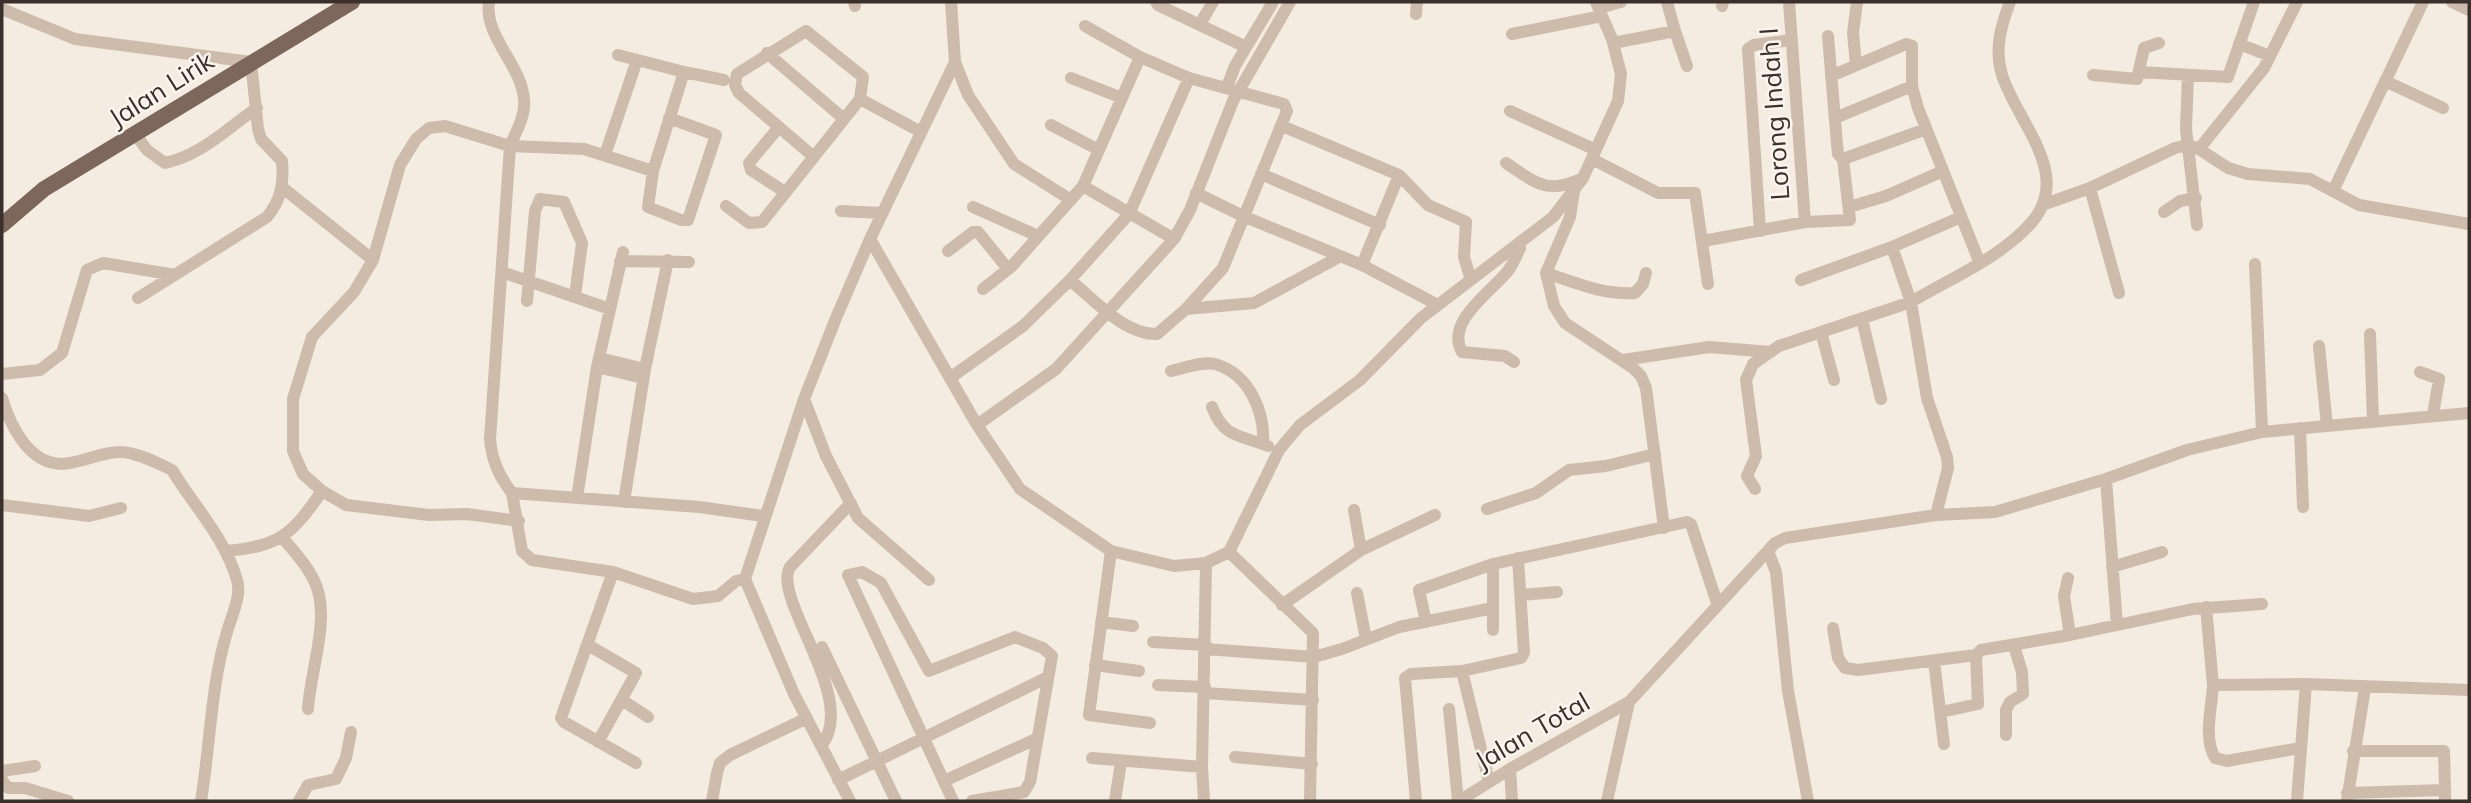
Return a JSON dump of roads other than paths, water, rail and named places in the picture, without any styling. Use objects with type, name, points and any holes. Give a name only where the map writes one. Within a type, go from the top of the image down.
[{"type":"main road","name":"Jalan Lirik","points":[[2,225],[44,189],[352,2]]},
{"type":"street","points":[[489,2],[491,23],[519,81],[524,99],[521,120],[510,146],[490,439],[492,457],[500,477],[512,493],[519,521],[522,551],[532,560],[614,572],[693,598],[718,596],[736,581],[745,579]]},
{"type":"street","points":[[951,2],[955,62],[968,96],[1014,164],[1071,200]]},
{"type":"street","points":[[1156,2],[1246,47]]},
{"type":"street","points":[[1200,24],[1213,2]]},
{"type":"street","points":[[977,425],[1056,369],[1174,239],[1196,193],[1246,47],[1273,2]]},
{"type":"street","points":[[1233,89],[1290,2]]},
{"type":"street","points":[[1513,34],[1621,2]]},
{"type":"street","points":[[1667,2],[1687,66]]},
{"type":"street","name":"Lorong Indah I","points":[[1789,2],[1805,222]]},
{"type":"street","points":[[1856,65],[1853,33],[1857,2]]},
{"type":"street","points":[[1755,489],[1747,476],[1756,456],[1746,380],[1753,364],[1771,352],[1821,332],[1911,302],[2006,245],[2031,223],[2045,204],[2048,186],[2045,168],[2002,75],[1998,55],[1999,32],[2010,2]]},
{"type":"street","points":[[2140,72],[2228,77],[2254,2]]},
{"type":"street","points":[[2045,204],[2090,188],[2136,164],[2193,147],[2264,68],[2297,2]]},
{"type":"street","points":[[2333,191],[2424,2]]},
{"type":"street","points":[[2452,2],[2469,10]]},
{"type":"street","points":[[2,9],[75,39],[251,62],[261,139],[282,161],[283,188],[277,205],[267,217],[138,298]]},
{"type":"street","points":[[870,239],[977,425],[1020,489],[1111,551],[1174,566],[1206,563],[1229,552],[1279,450],[1300,425],[1360,380],[1421,318],[1524,242],[1553,217],[1583,178],[1618,101],[1621,74],[1613,43],[1599,9]]},
{"type":"street","points":[[1070,280],[1108,312],[1148,334],[1157,334],[1186,309],[1223,268],[1287,111],[1284,104],[1189,78],[1140,57],[1085,26]]},
{"type":"street","points":[[1613,43],[1675,31]]},
{"type":"street","points":[[726,206],[749,223],[757,224],[814,157],[860,99],[863,77],[812,33],[802,32],[737,74],[735,85],[739,93],[814,157]]},
{"type":"street","points":[[1703,241],[1805,222],[1848,221],[1849,207],[1843,159],[1838,154],[1828,36]]},
{"type":"street","points":[[1760,231],[1748,49],[1754,45],[1791,40]]},
{"type":"street","points":[[2093,75],[2137,79],[2146,45],[2159,43]]},
{"type":"street","points":[[1831,76],[1909,44],[1912,86],[1926,129],[1979,261]]},
{"type":"street","points":[[2239,44],[2270,56]]},
{"type":"street","points":[[767,53],[844,119]]},
{"type":"street","points":[[618,55],[724,80]]},
{"type":"street","points":[[983,289],[1008,270],[1083,186],[1140,57]]},
{"type":"street","points":[[605,155],[637,60]]},
{"type":"street","points":[[850,801],[807,718],[745,579],[804,399],[870,239],[955,62]]},
{"type":"street","points":[[669,118],[716,135],[688,219],[681,220],[648,206],[653,171],[669,118],[684,72]]},
{"type":"street","points":[[2188,75],[2197,225]]},
{"type":"street","points":[[1071,78],[1122,98]]},
{"type":"street","points":[[950,378],[1023,326],[1070,280],[1129,214],[1189,78]]},
{"type":"street","points":[[2385,81],[2443,108]]},
{"type":"street","points":[[1835,118],[1912,86]]},
{"type":"street","points":[[860,99],[921,132]]},
{"type":"street","points":[[135,134],[148,150],[164,163],[184,159],[218,138],[257,108]]},
{"type":"street","points":[[1510,111],[1594,154],[1658,194],[1695,193],[1708,284]]},
{"type":"street","points":[[1051,125],[1099,150]]},
{"type":"street","points":[[519,521],[467,514],[429,515],[346,505],[322,491],[303,474],[293,451],[293,399],[312,337],[354,292],[373,260],[400,164],[416,139],[429,128],[444,126],[510,146],[584,149],[653,171]]},
{"type":"street","points":[[1282,126],[1399,176],[1428,205],[1466,222],[1464,257],[1471,280]]},
{"type":"street","points":[[779,127],[749,163],[751,170],[785,192]]},
{"type":"street","points":[[1843,159],[1926,129]]},
{"type":"street","points":[[2193,147],[2228,168],[2248,174],[2310,179],[2359,205],[2469,224]]},
{"type":"street","points":[[1506,163],[1541,186],[1567,186],[1583,178]]},
{"type":"street","points":[[1849,207],[1886,196],[1943,171]]},
{"type":"street","points":[[1261,174],[1380,225]]},
{"type":"street","points":[[1362,265],[1399,176]]},
{"type":"street","points":[[1083,186],[1174,239]]},
{"type":"street","points":[[283,188],[373,260]]},
{"type":"street","points":[[2090,188],[2119,293]]},
{"type":"street","points":[[1574,190],[1570,217],[1546,273],[1554,306],[1565,323],[1623,360],[1641,376],[1646,388],[1664,528]]},
{"type":"street","points":[[1196,193],[1243,216],[1362,265],[1438,305]]},
{"type":"street","points":[[2164,212],[2180,201],[2196,198]]},
{"type":"street","points":[[527,301],[536,211],[540,199],[557,200],[569,209],[582,243],[575,296]]},
{"type":"street","points":[[973,207],[1038,236]]},
{"type":"street","points":[[841,211],[882,213]]},
{"type":"street","points":[[1801,280],[1892,247],[1961,217]]},
{"type":"street","points":[[948,251],[973,232],[978,232],[1008,270]]},
{"type":"street","points":[[1514,362],[1504,356],[1462,352],[1458,345],[1458,333],[1467,314],[1509,270],[1524,242]]},
{"type":"street","points":[[1892,247],[1911,302],[1927,398],[1947,457],[1948,468],[1936,515]]},
{"type":"street","points":[[577,498],[598,363],[621,257],[689,262]]},
{"type":"street","points":[[1186,309],[1254,303],[1339,257]]},
{"type":"street","points":[[624,502],[644,374],[668,260]]},
{"type":"street","points":[[2,374],[40,370],[62,353],[87,270],[103,263],[174,275]]},
{"type":"street","points":[[2255,264],[2262,432]]},
{"type":"street","points":[[502,272],[610,309]]},
{"type":"street","points":[[1546,273],[1604,293],[1621,294],[1635,293],[1643,284],[1646,273]]},
{"type":"street","points":[[1862,318],[1881,399]]},
{"type":"street","points":[[1821,332],[1834,380]]},
{"type":"street","points":[[2370,334],[2374,420]]},
{"type":"street","points":[[2319,346],[2327,426]]},
{"type":"street","points":[[1623,360],[1709,347],[1771,352]]},
{"type":"street","points":[[598,363],[644,374]]},
{"type":"street","points":[[1171,371],[1215,364],[1234,376],[1258,401],[1264,425],[1263,444]]},
{"type":"street","points":[[2420,372],[2439,379],[2433,415]]},
{"type":"street","points":[[2,398],[8,417],[19,435],[31,452],[42,460],[61,464],[123,452],[172,470],[180,488],[215,531],[225,551],[237,579],[238,593],[221,649],[201,801]]},
{"type":"street","points":[[804,399],[826,456],[858,518],[929,580]]},
{"type":"street","points":[[1212,407],[1219,423],[1228,433],[1279,450]]},
{"type":"street","points":[[1607,801],[1629,702],[1717,603],[1769,551],[1774,542],[1798,534],[1936,515],[1995,512],[2106,480],[2187,450],[2262,432],[2469,413]]},
{"type":"street","points":[[2300,428],[2303,507]]},
{"type":"street","points":[[1487,509],[1536,493],[1569,470],[1606,466],[1655,454]]},
{"type":"street","points":[[2106,480],[2117,625]]},
{"type":"street","points":[[225,551],[256,549],[282,537],[300,523],[322,491]]},
{"type":"street","points":[[512,493],[764,516]]},
{"type":"street","points":[[821,746],[826,739],[830,721],[821,668],[791,600],[785,578],[790,567],[851,503]]},
{"type":"street","points":[[2,505],[89,516],[121,508]]},
{"type":"street","points":[[1354,510],[1361,550]]},
{"type":"street","points":[[1282,605],[1361,550],[1434,514]]},
{"type":"street","points":[[1426,622],[1419,590],[1493,564],[1687,522],[1692,524],[1717,603]]},
{"type":"street","points":[[282,537],[307,568],[318,592],[319,640],[310,683],[309,709]]},
{"type":"street","points":[[1111,551],[1089,715],[1150,723]]},
{"type":"street","points":[[1769,551],[1776,572],[1788,691],[1808,801]]},
{"type":"street","points":[[1229,552],[1282,605],[1310,628],[1314,657],[1310,801]]},
{"type":"street","points":[[2112,567],[2162,552]]},
{"type":"street","points":[[1416,801],[1405,678],[1411,674],[1462,671],[1521,658],[1524,653],[1518,558]]},
{"type":"street","points":[[1205,801],[1202,767],[1206,563]]},
{"type":"street","points":[[1493,564],[1493,630]]},
{"type":"street","points":[[614,572],[593,648],[571,690],[561,718],[635,763]]},
{"type":"street","points":[[953,801],[848,575],[862,572],[881,583],[929,671],[1015,638],[1043,648],[1052,656],[1053,667],[1048,677],[1030,782],[1024,792],[972,801]]},
{"type":"street","points":[[2068,578],[2064,586],[2070,635]]},
{"type":"street","points":[[1522,595],[1557,592]]},
{"type":"street","points":[[1357,593],[1366,639]]},
{"type":"street","points":[[800,601],[896,801]]},
{"type":"street","points":[[1833,628],[1838,658],[1845,668],[1858,670],[1976,655],[1987,648],[2014,646],[2031,640],[2070,635],[2206,607],[2262,604]]},
{"type":"street","points":[[2206,607],[2213,685],[2209,737],[2214,758],[2227,761],[2300,748]]},
{"type":"street","points":[[1153,642],[1314,657],[1399,627],[1493,608]]},
{"type":"street","points":[[1101,622],[1133,626]]},
{"type":"street","points":[[2006,735],[2006,710],[2010,702],[2023,694],[2022,672],[2014,646]]},
{"type":"street","points":[[593,648],[636,673],[640,682],[598,742]]},
{"type":"street","points":[[1941,712],[1978,704],[1976,655]]},
{"type":"street","points":[[1934,661],[1944,744]]},
{"type":"street","points":[[1095,665],[1139,671]]},
{"type":"street","points":[[1462,671],[1489,782]]},
{"type":"street","points":[[838,780],[1048,677]]},
{"type":"street","points":[[2213,685],[2306,684],[2469,690]]},
{"type":"street","points":[[2297,801],[2306,684]]},
{"type":"street","points":[[1158,685],[1313,700]]},
{"type":"street","points":[[2353,751],[2444,751],[2445,796],[2347,797],[2353,751],[2365,688]]},
{"type":"street","name":"Jalan Total","points":[[1458,801],[1629,702]]},
{"type":"street","points":[[626,703],[648,717]]},
{"type":"street","points":[[1449,709],[1458,801]]},
{"type":"street","points":[[712,801],[720,763],[730,755],[807,718]]},
{"type":"street","points":[[299,801],[308,785],[336,779],[346,758],[351,732]]},
{"type":"street","points":[[944,781],[1038,738]]},
{"type":"street","points":[[1235,757],[1312,764]]},
{"type":"street","points":[[1092,758],[1202,767]]},
{"type":"street","points":[[1115,801],[1121,762]]},
{"type":"street","points":[[2,771],[35,766]]},
{"type":"street","points":[[1510,769],[1512,801]]},
{"type":"street","points":[[2,780],[8,788],[24,788],[68,801]]}]
